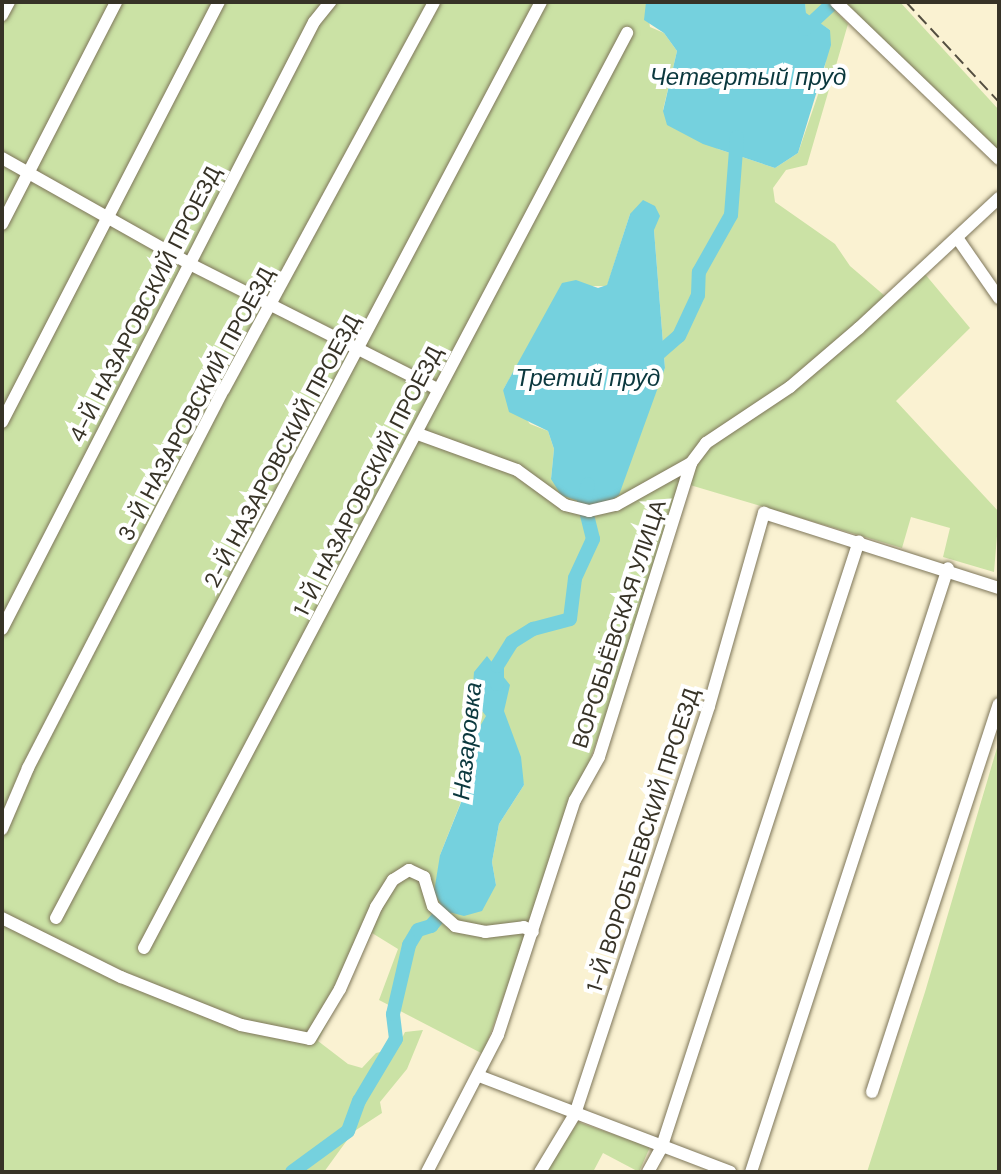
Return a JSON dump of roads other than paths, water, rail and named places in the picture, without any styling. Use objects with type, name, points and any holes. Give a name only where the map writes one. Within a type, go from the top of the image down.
[{"type":"street","points":[[2,15],[9,2]]},
{"type":"street","points":[[2,224],[116,2]]},
{"type":"street","points":[[2,422],[105,216],[219,2]]},
{"type":"street","name":"4-Й НАЗАРОВСКИЙ ПРОЕЗД","points":[[2,629],[314,22],[330,2]]},
{"type":"street","name":"3-Й НАЗАРОВСКИЙ ПРОЕЗД","points":[[2,829],[35,754],[434,2]]},
{"type":"street","name":"2-Й НАЗАРОВСКИЙ ПРОЕЗД","points":[[56,918],[541,2]]},
{"type":"street","points":[[836,2],[999,159]]},
{"type":"street","name":"1-Й НАЗАРОВСКИЙ ПРОЕЗД","points":[[144,948],[627,33]]},
{"type":"street","points":[[2,158],[188,263],[361,346],[437,389]]},
{"type":"street","name":"ВОРОБЬЁВСКАЯ УЛИЦА","points":[[427,1172],[479,1076],[533,932],[575,800],[599,757],[691,463],[706,443],[790,387],[958,239],[999,198]]},
{"type":"street","points":[[958,239],[999,298]]},
{"type":"street","points":[[418,434],[517,470],[565,505],[589,511],[616,505],[691,463]]},
{"type":"street","name":"1-Й ВОРОБЪЕВСКИЙ ПРОЕЗД","points":[[540,1172],[575,1114],[709,706],[764,513],[859,541]]},
{"type":"street","points":[[648,1172],[661,1149],[859,541],[948,568],[999,588]]},
{"type":"street","points":[[751,1172],[948,568]]},
{"type":"street","points":[[872,1092],[999,704]]},
{"type":"street","points":[[2,918],[121,977],[241,1025],[310,1039],[340,989],[376,907],[393,880],[409,870],[424,877],[433,906],[455,926],[485,932],[524,927],[533,932]]},
{"type":"street","points":[[479,1076],[661,1149],[730,1172]]},
{"type":"water","name":"Четвертый пруд","points":[[646,2],[805,2],[806,13],[830,30],[831,45],[798,153],[775,168],[703,144],[667,125],[663,111],[677,51],[664,33],[644,20]]},
{"type":"water","name":"Третий пруд","points":[[643,200],[655,206],[660,216],[654,230],[665,368],[619,495],[604,505],[584,503],[561,495],[551,479],[554,449],[548,431],[509,412],[503,390],[562,283],[576,280],[598,288],[607,285],[630,214]]},
{"type":"water","points":[[487,656],[510,685],[504,711],[521,757],[524,785],[499,824],[492,862],[496,885],[482,911],[464,916],[445,911],[434,892],[440,855],[470,780],[459,762],[486,716],[472,698],[474,672]]},
{"type":"waterway","name":"Назаровка","points":[[805,29],[834,2]]},
{"type":"waterway","name":"Назаровка","points":[[650,361],[679,336],[698,295],[699,272],[731,215],[737,137]]},
{"type":"waterway","name":"Назаровка","points":[[497,684],[497,666],[512,642],[533,629],[570,619],[575,578],[593,539],[584,503],[588,484]]},
{"type":"waterway","name":"Назаровка","points":[[292,1172],[348,1131],[359,1101],[396,1039],[393,1014],[409,945],[418,930],[431,926],[448,906]]},
{"type":"railway","points":[[906,2],[999,102]]}]
